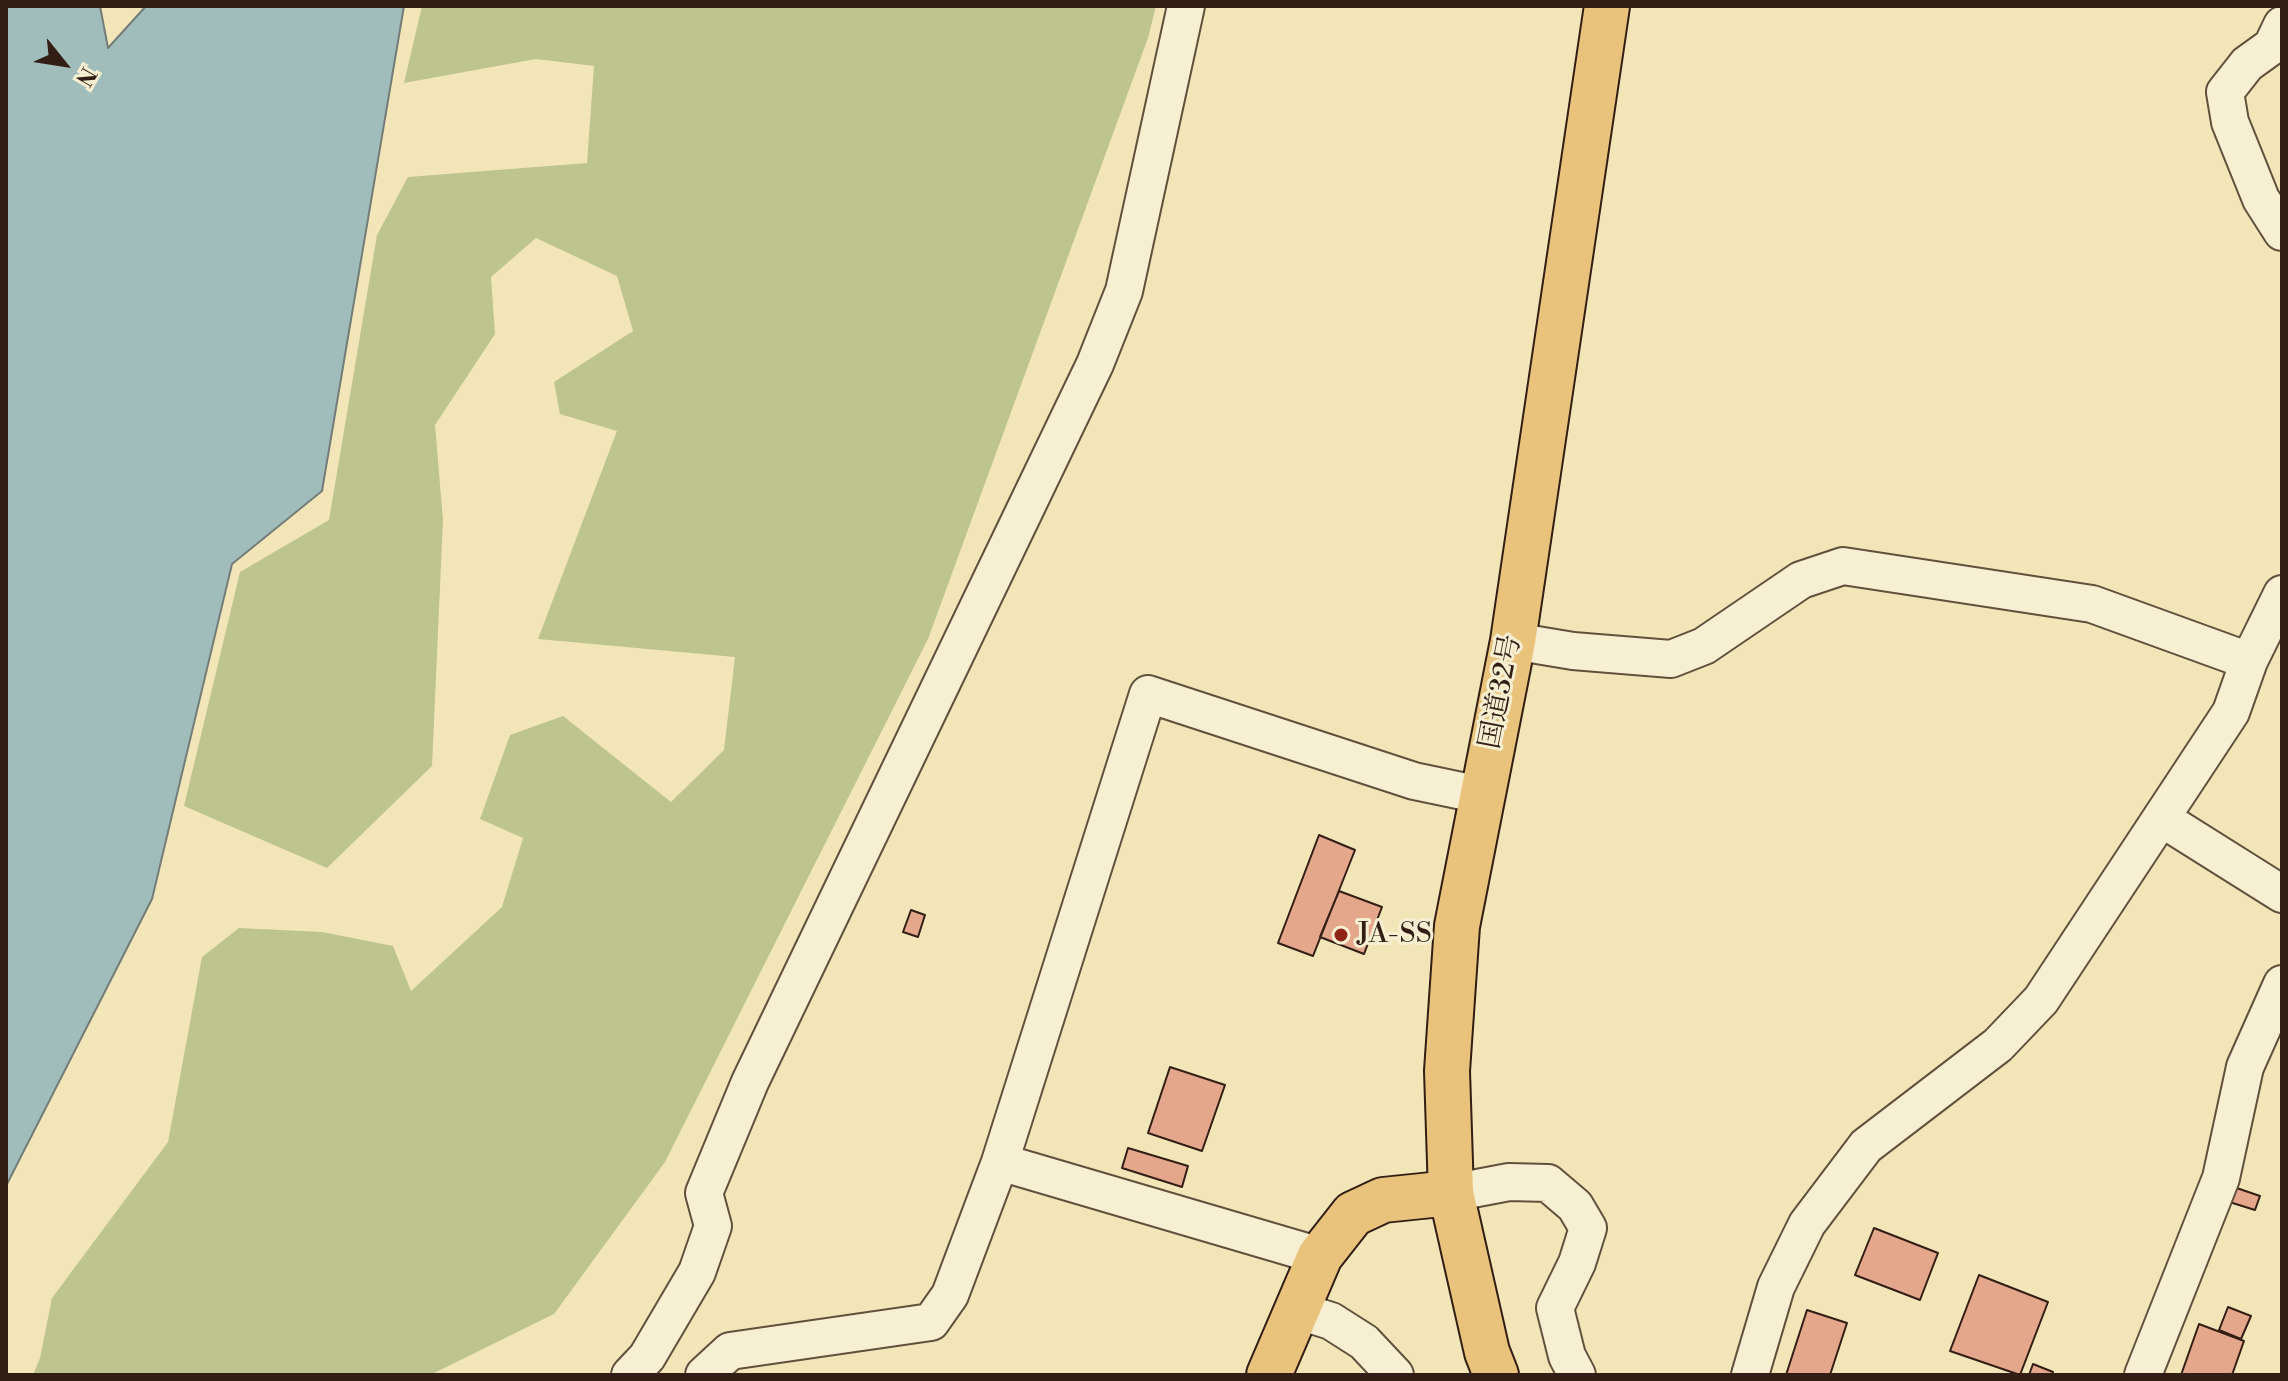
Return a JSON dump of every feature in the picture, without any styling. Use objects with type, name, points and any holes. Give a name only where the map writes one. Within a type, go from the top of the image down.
[{"type":"main road","name":"国道32号","points":[[1496,1375],[1487,1352],[1451,1193],[1447,1071],[1456,941],[1481,795],[1513,641],[1607,6]]},
{"type":"main road","points":[[1269,1375],[1320,1256],[1353,1214],[1383,1200],[1451,1193]]},
{"type":"street","points":[[630,1375],[647,1357],[697,1272],[713,1226],[704,1193],[750,1082],[1101,349],[1124,291],[1186,6]]},
{"type":"street","points":[[2282,25],[2272,46],[2247,64],[2225,92],[2230,122],[2261,199],[2282,232]]},
{"type":"street","points":[[1513,641],[1573,651],[1671,659],[1704,646],[1801,580],[1843,566],[2092,604],[2249,661]]},
{"type":"street","points":[[1750,1375],[1776,1287],[1807,1224],[1866,1146],[1998,1045],[2041,1000],[2231,712],[2249,661],[2282,594]]},
{"type":"street","points":[[704,1375],[730,1351],[931,1322],[950,1295],[1000,1162],[1148,694],[1414,781],[1481,795]]},
{"type":"street","points":[[2161,818],[2282,894]]},
{"type":"street","points":[[2143,1375],[2221,1178],[2245,1067],[2282,984]]},
{"type":"street","points":[[1000,1162],[1320,1256]]},
{"type":"street","points":[[1451,1193],[1509,1182],[1548,1183],[1575,1206],[1588,1228],[1577,1263],[1555,1308],[1567,1356],[1577,1375]]},
{"type":"street","points":[[1296,1310],[1331,1321],[1364,1342],[1395,1375]]},
{"type":"green space","points":[[422,6],[1156,6],[1148,38],[928,639],[665,1162],[554,1314],[430,1375],[33,1375],[40,1358],[52,1298],[168,1142],[202,957],[239,928],[322,932],[393,946],[411,991],[502,907],[523,838],[480,819],[510,735],[563,716],[671,802],[724,750],[735,657],[538,639],[617,431],[560,414],[554,382],[633,331],[617,276],[536,238],[491,277],[495,334],[435,425],[443,520],[432,766],[327,868],[184,806],[240,572],[329,520],[377,235],[408,177],[587,163],[594,66],[536,59],[404,83]]},
{"type":"water","points":[[6,6],[100,6],[108,48],[146,6],[404,6],[322,491],[232,564],[152,899],[6,1186]]},
{"type":"building","points":[[1319,835],[1355,850],[1313,956],[1278,943]]},
{"type":"building","points":[[1339,891],[1382,907],[1364,954],[1320,937]]},
{"type":"building","points":[[911,910],[925,915],[918,937],[903,932]]},
{"type":"building","points":[[1170,1067],[1225,1085],[1202,1151],[1148,1133]]},
{"type":"building","points":[[1128,1148],[1188,1166],[1182,1187],[1122,1168]]},
{"type":"building","points":[[2228,1185],[2260,1196],[2255,1210],[2223,1200]]},
{"type":"building","points":[[1874,1228],[1938,1253],[1920,1300],[1855,1275]]},
{"type":"building","points":[[1979,1275],[2048,1302],[2020,1375],[1950,1351]]},
{"type":"building","points":[[2228,1307],[2251,1316],[2241,1339],[2219,1330]]},
{"type":"building","points":[[1807,1310],[1847,1323],[1830,1375],[1786,1375]]},
{"type":"building","points":[[2199,1324],[2244,1341],[2232,1375],[2181,1375]]},
{"type":"building","points":[[2033,1364],[2053,1372],[2052,1375],[2029,1375]]},
{"type":"place","name":"JA-SS","points":[[1341,935]]}]
